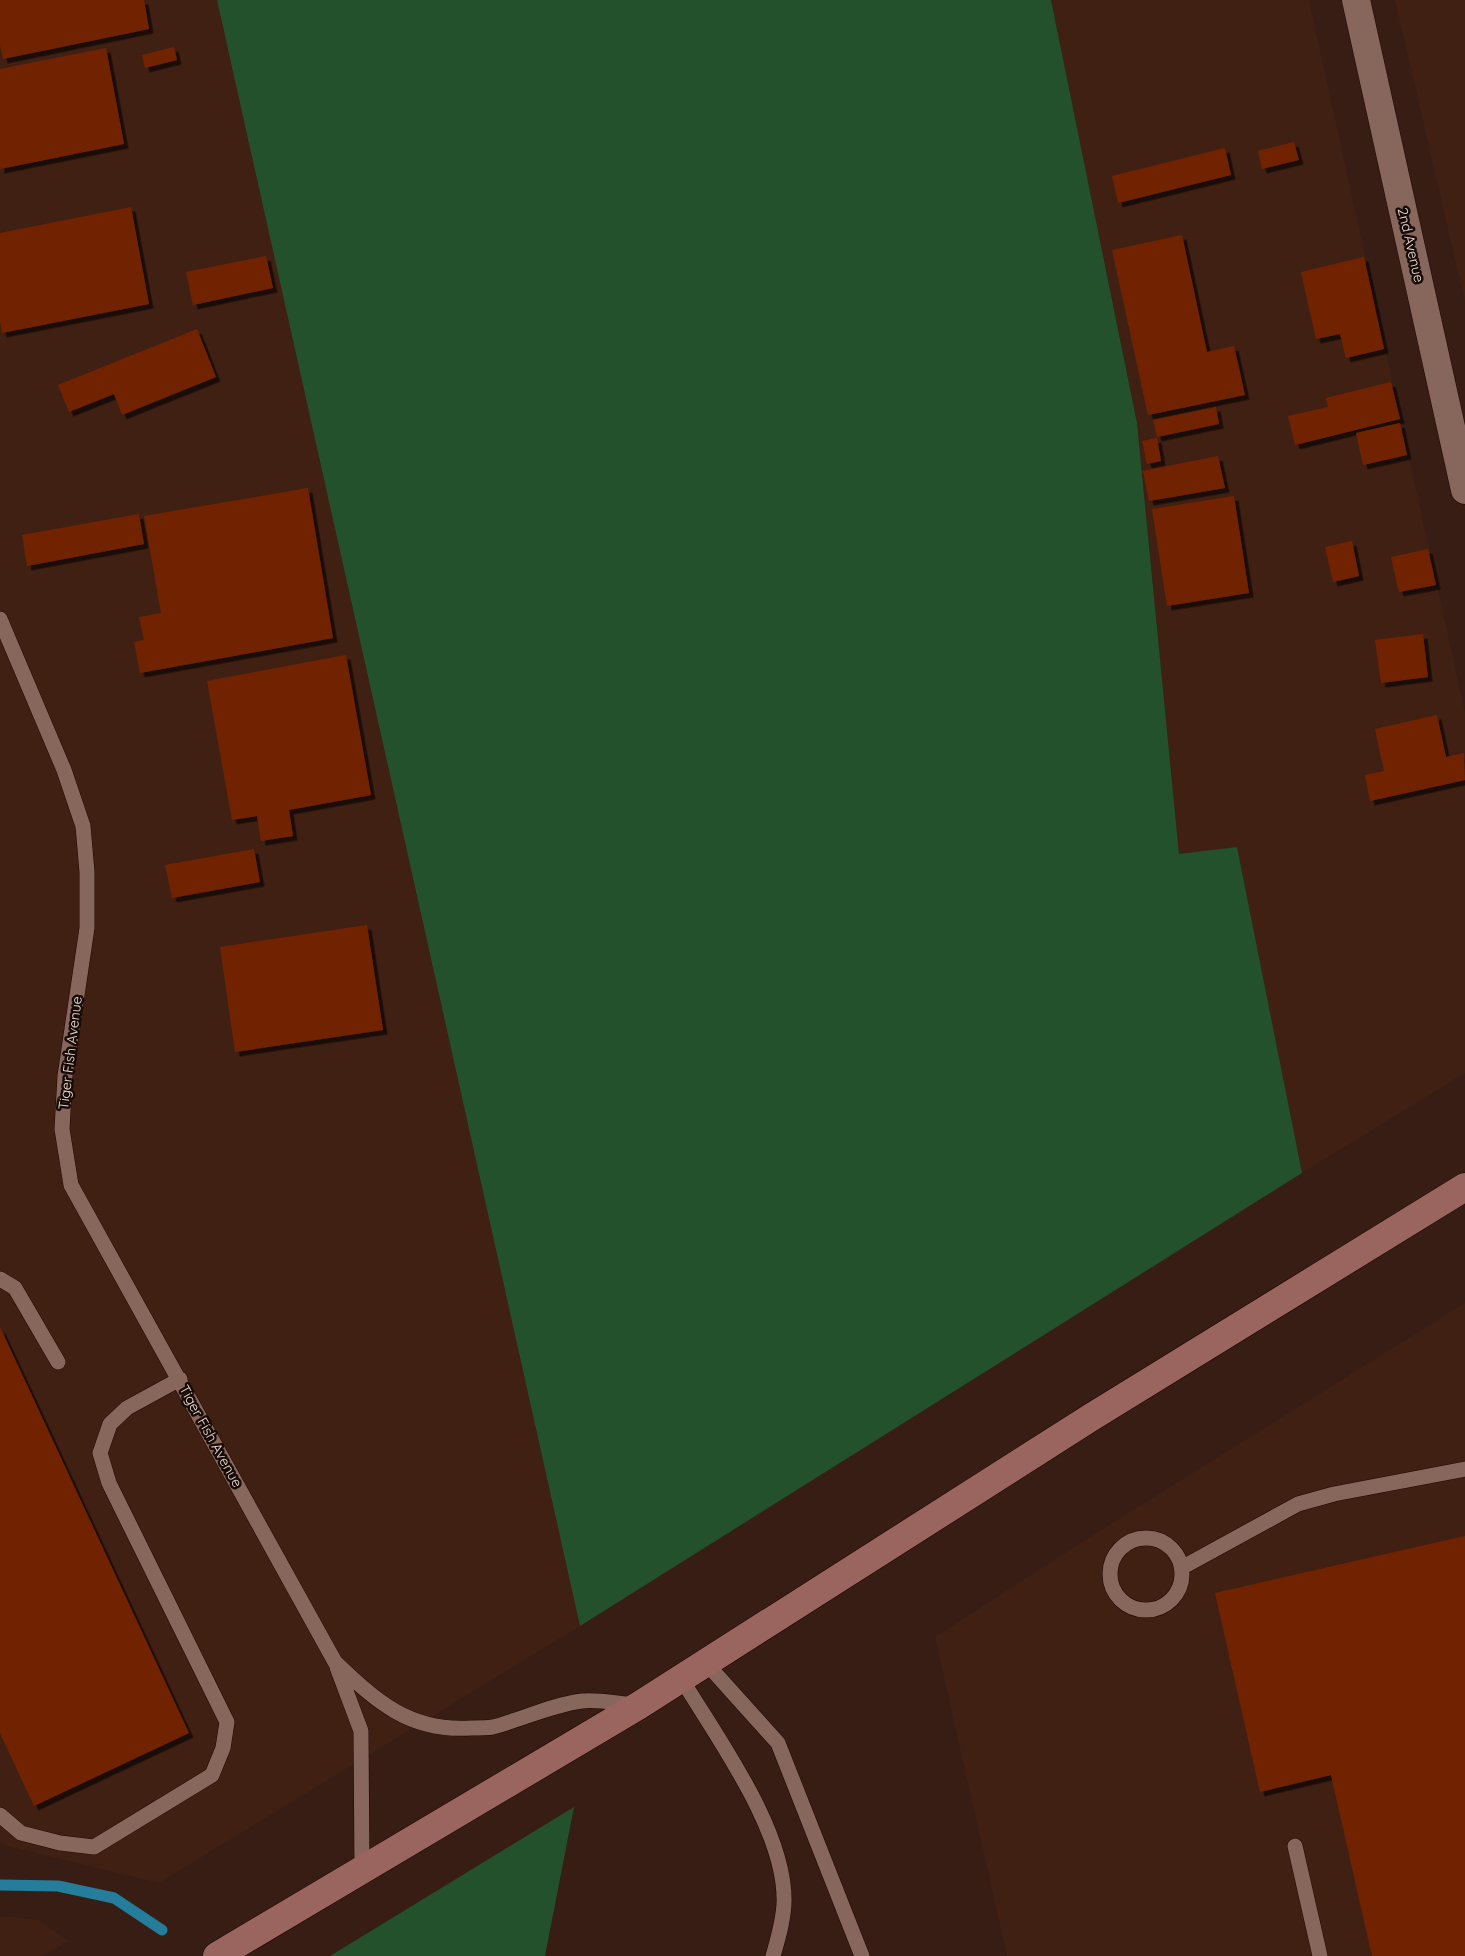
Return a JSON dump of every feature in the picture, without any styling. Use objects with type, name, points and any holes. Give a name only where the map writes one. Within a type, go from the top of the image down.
[{"type":"main road","points":[[228,1950],[638,1706],[1090,1418],[1465,1188]]},
{"type":"street","name":"2nd Avenue","points":[[1356,0],[1465,490]]},
{"type":"lane","name":"Tiger Fish Avenue","points":[[0,619],[64,770],[83,826],[87,872],[87,928],[64,1076],[62,1129],[71,1185],[314,1621]]},
{"type":"lane","points":[[0,1279],[15,1288],[58,1362]]},
{"type":"lane","points":[[0,1815],[21,1833],[60,1843],[94,1847],[212,1775],[223,1748],[227,1722],[109,1483],[100,1452],[110,1424],[127,1408],[180,1379]]},
{"type":"lane","points":[[1182,1567],[1298,1504],[1334,1494],[1465,1469]]},
{"type":"lane","points":[[1148,1537],[1163,1541],[1176,1552],[1182,1567],[1182,1584],[1174,1598],[1161,1608],[1145,1611],[1129,1607],[1116,1596],[1110,1581],[1111,1564],[1118,1550],[1132,1540],[1140,1538],[1148,1537]]},
{"type":"lane","points":[[314,1621],[335,1662],[369,1694],[397,1714],[427,1726],[455,1730],[492,1727],[542,1710],[583,1701],[638,1706]]},
{"type":"lane","points":[[314,1621],[335,1662],[361,1731],[362,1871]]},
{"type":"lane","points":[[706,1663],[778,1743],[862,1956]]},
{"type":"lane","points":[[681,1678],[769,1829],[780,1872],[784,1902],[781,1927],[773,1956]]},
{"type":"lane","points":[[1294,1846],[1320,1956]]},
{"type":"shaded area","points":[[0,0],[217,0],[580,1626],[159,1883],[7,1846],[0,1842]]},
{"type":"shaded area","points":[[1051,0],[1309,0],[1465,713],[1465,1073],[1302,1173],[1237,847],[1179,855],[1137,423]]},
{"type":"shaded area","points":[[1395,0],[1465,0],[1465,302]]},
{"type":"shaded area","points":[[1465,1303],[1465,1956],[1007,1956],[935,1637],[1082,1542]]},
{"type":"shaded area","points":[[0,1916],[38,1920],[69,1941],[43,1956],[0,1956]]},
{"type":"green space","points":[[217,0],[1051,0],[1137,423],[1179,854],[1237,847],[1302,1173],[580,1626]]},
{"type":"green space","points":[[574,1807],[545,1956],[330,1956]]},
{"type":"building","points":[[0,0],[144,0],[149,29],[3,59],[0,45]]},
{"type":"building","points":[[174,47],[177,60],[145,68],[142,55]]},
{"type":"building","points":[[106,48],[124,144],[0,169],[0,69]]},
{"type":"building","points":[[1294,142],[1299,160],[1262,169],[1258,151]]},
{"type":"building","points":[[1225,148],[1231,175],[1118,203],[1112,176]]},
{"type":"building","points":[[131,207],[149,304],[2,333],[0,322],[0,233]]},
{"type":"building","points":[[1182,235],[1207,352],[1234,346],[1245,395],[1148,415],[1112,250]]},
{"type":"building","points":[[266,256],[273,288],[193,305],[186,272]]},
{"type":"building","points":[[1364,257],[1384,349],[1346,358],[1340,334],[1316,339],[1301,272]]},
{"type":"building","points":[[197,329],[216,377],[122,415],[114,394],[69,412],[58,385]]},
{"type":"building","points":[[1391,382],[1400,419],[1295,445],[1288,416],[1328,407],[1326,398]]},
{"type":"building","points":[[1216,407],[1219,424],[1157,437],[1153,420]]},
{"type":"building","points":[[1400,423],[1407,455],[1363,465],[1356,433]]},
{"type":"building","points":[[1157,438],[1161,461],[1147,464],[1142,441]]},
{"type":"building","points":[[1218,456],[1225,488],[1149,501],[1143,471]]},
{"type":"building","points":[[308,488],[333,638],[140,673],[134,642],[144,640],[139,617],[161,613],[144,516]]},
{"type":"building","points":[[1234,496],[1249,593],[1167,606],[1152,509]]},
{"type":"building","points":[[139,514],[144,544],[27,566],[22,535]]},
{"type":"building","points":[[1352,541],[1359,576],[1333,582],[1325,547]]},
{"type":"building","points":[[1428,549],[1436,585],[1399,592],[1391,557]]},
{"type":"building","points":[[1423,634],[1428,677],[1381,683],[1375,640]]},
{"type":"building","points":[[346,655],[371,795],[289,810],[293,836],[261,841],[257,816],[232,820],[207,681]]},
{"type":"building","points":[[1437,715],[1446,757],[1464,753],[1465,780],[1370,801],[1365,775],[1384,771],[1375,729]]},
{"type":"building","points":[[254,849],[260,882],[172,898],[165,865]]},
{"type":"building","points":[[367,925],[383,1030],[235,1052],[220,947]]},
{"type":"building","points":[[0,1327],[189,1733],[34,1806],[0,1733]]},
{"type":"building","points":[[1465,1536],[1465,1956],[1372,1956],[1331,1775],[1260,1792],[1215,1593]]},
{"type":"waterway","points":[[0,1885],[58,1886],[114,1898],[162,1930]]}]
